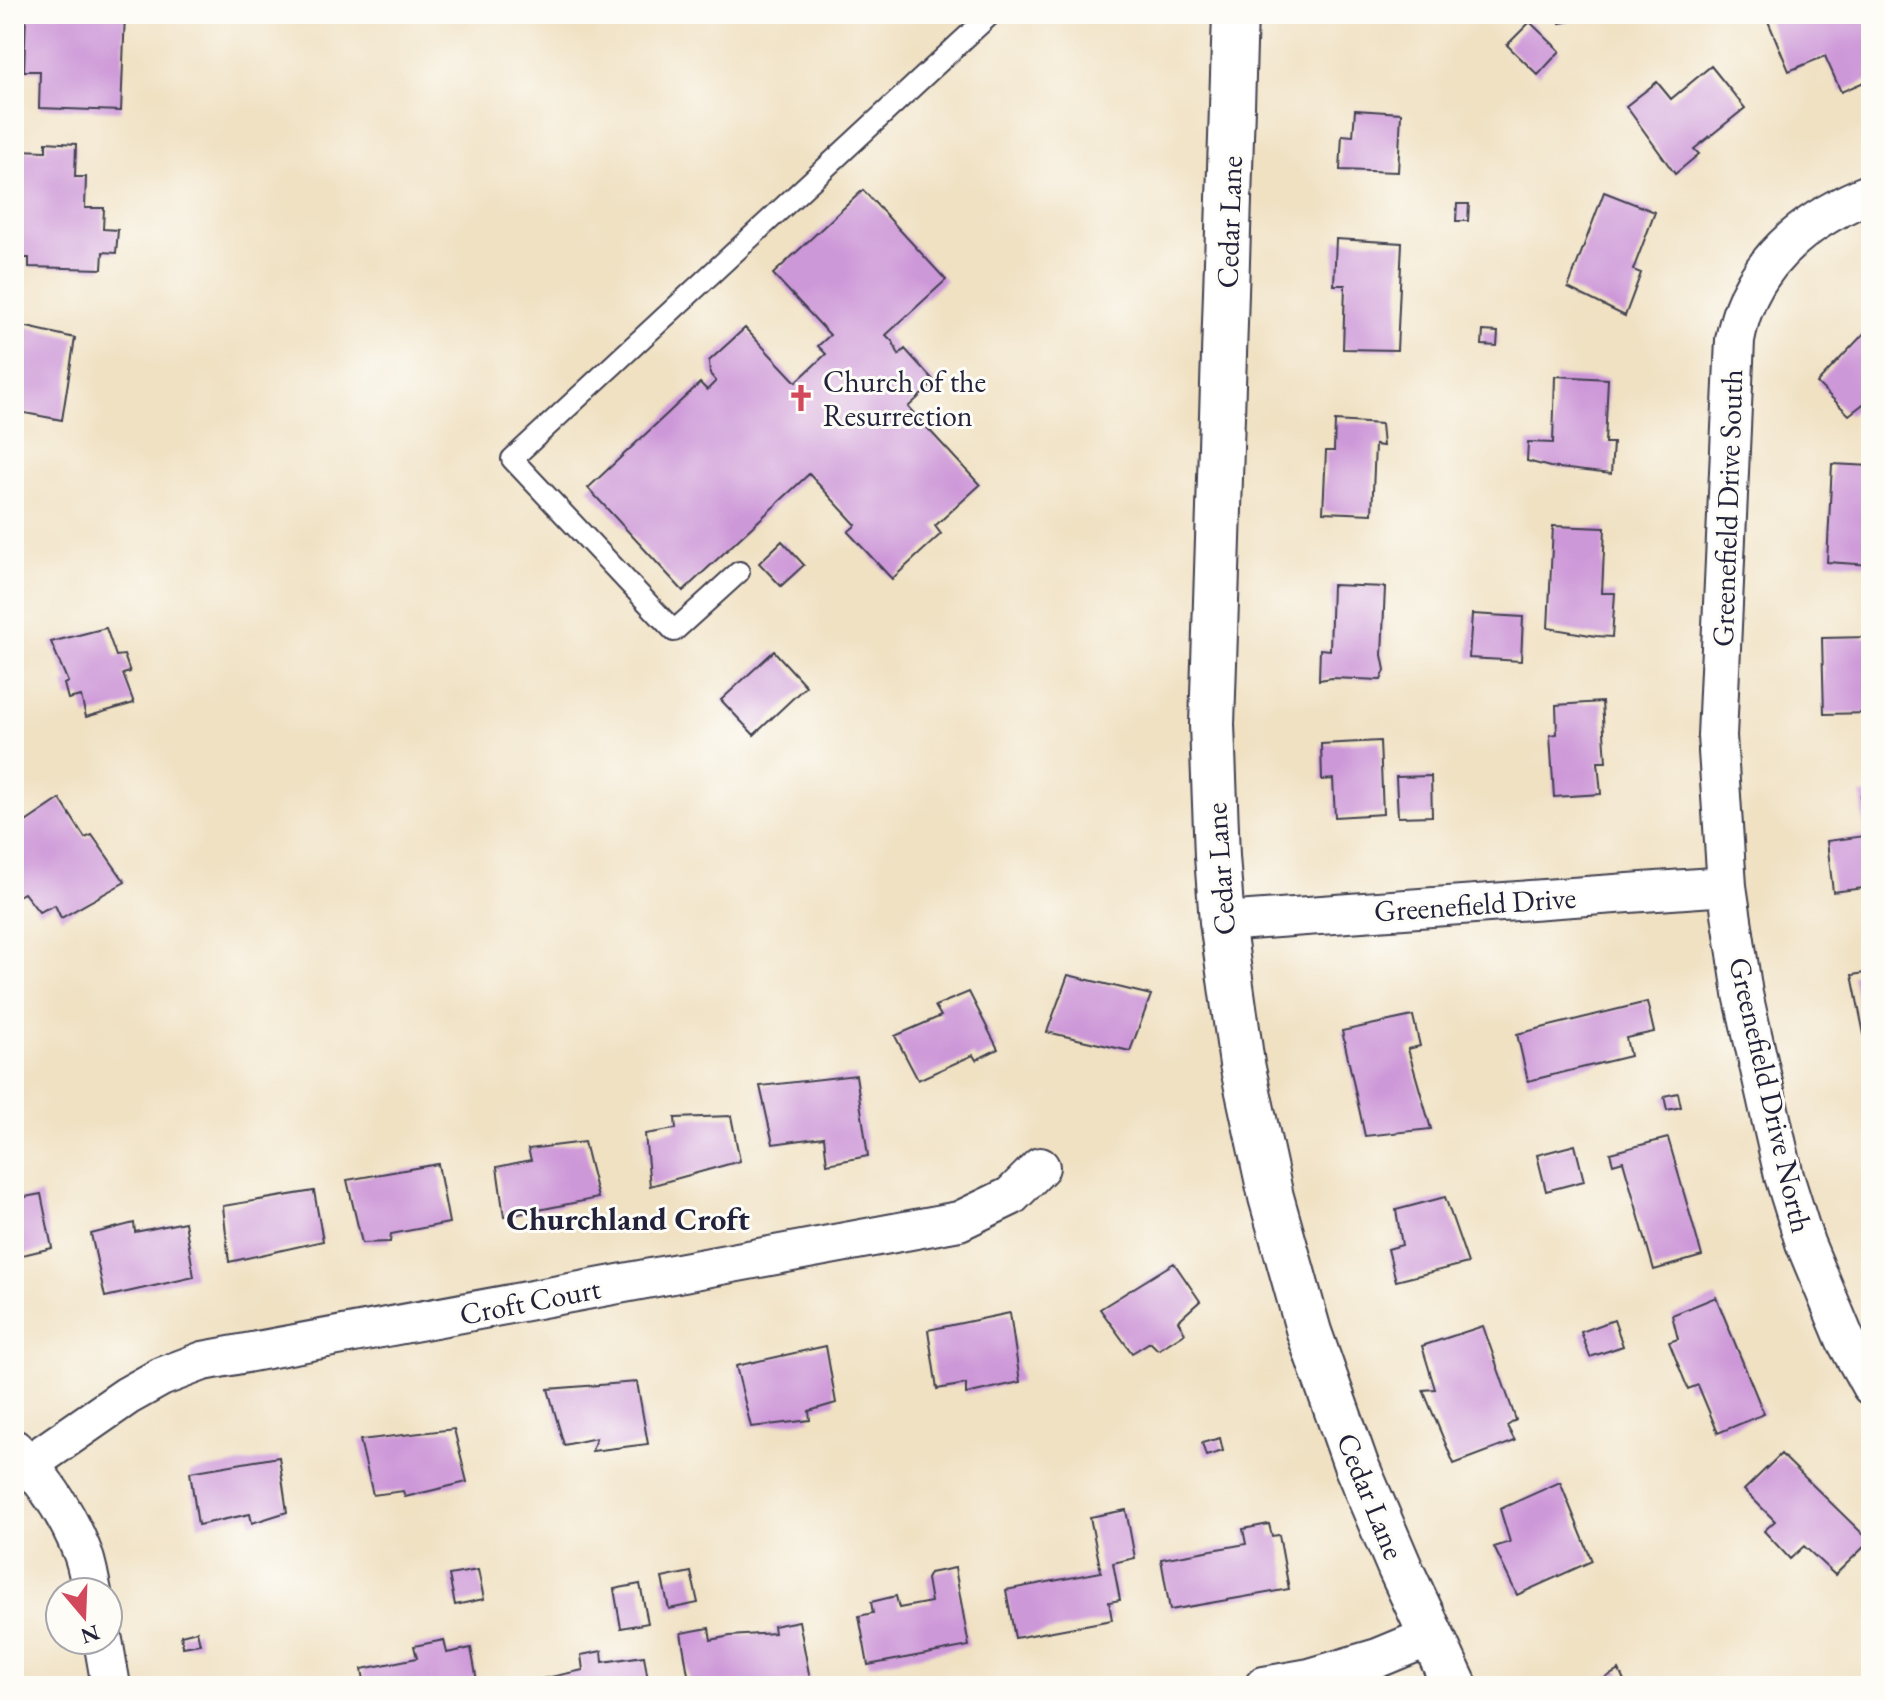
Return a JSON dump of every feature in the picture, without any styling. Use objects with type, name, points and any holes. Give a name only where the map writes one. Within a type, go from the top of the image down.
[{"type":"main road","name":"Cedar Lane","points":[[1235,14],[1212,725],[1222,922],[1242,1064],[1271,1197],[1309,1332],[1356,1465],[1455,1686]]},
{"type":"street","name":"Greenefield Drive South","points":[[1727,886],[1717,736],[1735,340],[1748,298],[1779,250],[1809,225],[1871,193]]},
{"type":"street","name":"Greenefield Drive","points":[[1222,922],[1727,886]]},
{"type":"street","name":"Greenefield Drive North","points":[[1727,886],[1743,994],[1784,1176],[1805,1243],[1827,1298],[1871,1386]]},
{"type":"street","name":"Croft Court","points":[[22,1456],[161,1377],[203,1361],[959,1221],[1011,1196],[1040,1167]]},
{"type":"street","points":[[22,1456],[60,1507],[82,1550],[88,1576]]},
{"type":"street","points":[[1264,1686],[1310,1678],[1378,1658],[1431,1636]]},
{"type":"street","points":[[106,1656],[111,1686]]},
{"type":"lane","points":[[739,572],[674,631],[512,459],[991,14]]},
{"type":"building","points":[[26,14],[125,14],[121,111],[39,108],[40,71],[24,71]]},
{"type":"building","points":[[1558,14],[1585,14],[1585,18],[1560,23]]},
{"type":"building","points":[[1765,14],[1863,14],[1871,34],[1871,79],[1841,92],[1825,56],[1789,71]]},
{"type":"building","points":[[1530,22],[1560,51],[1538,75],[1507,45]]},
{"type":"building","points":[[1711,66],[1745,108],[1694,149],[1699,154],[1675,174],[1626,106],[1657,82],[1671,99]]},
{"type":"building","points":[[1355,110],[1401,113],[1398,172],[1340,170],[1342,135],[1353,136]]},
{"type":"building","points":[[46,142],[76,144],[75,177],[86,177],[85,208],[104,208],[103,229],[118,230],[116,253],[103,252],[102,269],[29,267],[29,258],[14,258],[14,226],[21,227],[22,181],[18,150],[46,151]]},
{"type":"building","name":"Church of the Resurrection","points":[[863,190],[946,280],[886,335],[899,355],[905,349],[935,382],[908,407],[980,485],[935,526],[941,534],[892,579],[848,532],[856,525],[809,474],[683,591],[588,488],[700,383],[707,390],[716,381],[710,374],[709,361],[745,328],[796,382],[826,354],[818,346],[830,335],[773,274]]},
{"type":"building","points":[[1604,192],[1655,212],[1633,270],[1641,273],[1625,316],[1568,288]]},
{"type":"building","points":[[1457,204],[1469,204],[1468,221],[1456,221]]},
{"type":"building","points":[[1336,239],[1402,243],[1397,350],[1343,349],[1345,285],[1334,285]]},
{"type":"building","points":[[14,324],[75,338],[62,420],[14,411]]},
{"type":"building","points":[[1871,326],[1871,398],[1849,415],[1817,383]]},
{"type":"building","points":[[1483,331],[1498,332],[1497,346],[1482,345]]},
{"type":"building","points":[[1555,376],[1608,379],[1605,443],[1613,443],[1611,474],[1550,467],[1527,461],[1528,442],[1553,443]]},
{"type":"building","points":[[1335,421],[1381,424],[1383,446],[1375,445],[1372,514],[1323,512],[1326,451],[1334,451]]},
{"type":"building","points":[[1832,464],[1871,466],[1871,565],[1827,562]]},
{"type":"building","points":[[1553,526],[1605,528],[1602,593],[1615,593],[1612,637],[1548,628]]},
{"type":"building","points":[[782,541],[804,565],[781,586],[759,563]]},
{"type":"building","points":[[1332,585],[1385,587],[1382,655],[1385,670],[1381,680],[1319,680],[1320,649],[1330,650]]},
{"type":"building","points":[[1472,614],[1523,617],[1521,661],[1469,658]]},
{"type":"building","points":[[106,628],[116,656],[124,655],[130,672],[123,674],[134,703],[86,717],[81,696],[68,699],[64,684],[68,682],[51,642]]},
{"type":"building","points":[[1869,637],[1871,713],[1824,714],[1822,638]]},
{"type":"building","points":[[774,651],[806,686],[754,735],[721,700]]},
{"type":"building","points":[[1602,702],[1606,762],[1598,762],[1601,794],[1554,797],[1550,735],[1557,734],[1556,705]]},
{"type":"building","points":[[1380,741],[1383,814],[1335,817],[1333,779],[1322,780],[1321,744]]},
{"type":"building","points":[[1431,776],[1432,816],[1398,817],[1396,777]]},
{"type":"building","points":[[1871,794],[1871,887],[1833,892],[1827,841],[1865,836],[1861,795]]},
{"type":"building","points":[[60,799],[85,838],[92,835],[125,882],[61,918],[55,905],[39,912],[24,893],[14,898],[14,830]]},
{"type":"building","points":[[1871,972],[1871,1054],[1868,1054],[1852,975]]},
{"type":"building","points":[[1068,975],[1151,995],[1130,1051],[1047,1032]]},
{"type":"building","points":[[969,992],[998,1049],[976,1060],[973,1055],[918,1080],[895,1036],[941,1016],[935,1006]]},
{"type":"building","points":[[1647,1002],[1654,1032],[1626,1038],[1630,1056],[1528,1081],[1517,1034]]},
{"type":"building","points":[[1413,1016],[1420,1046],[1408,1049],[1431,1129],[1365,1136],[1342,1031]]},
{"type":"building","points":[[856,1075],[868,1156],[827,1164],[824,1137],[773,1144],[760,1086]]},
{"type":"building","points":[[1678,1093],[1681,1107],[1667,1110],[1664,1096]]},
{"type":"building","points":[[731,1116],[740,1161],[650,1186],[645,1134],[676,1129],[675,1118]]},
{"type":"building","points":[[1668,1138],[1702,1256],[1654,1270],[1623,1161],[1613,1164],[1610,1153]]},
{"type":"building","points":[[584,1142],[598,1198],[504,1217],[497,1167],[531,1160],[528,1149]]},
{"type":"building","points":[[1575,1145],[1584,1181],[1546,1191],[1537,1155]]},
{"type":"building","points":[[438,1164],[449,1223],[391,1234],[390,1242],[362,1243],[347,1180]]},
{"type":"building","points":[[314,1191],[323,1241],[229,1262],[223,1206]]},
{"type":"building","points":[[41,1194],[52,1248],[14,1257],[14,1199]]},
{"type":"building","points":[[1445,1197],[1468,1263],[1396,1281],[1388,1249],[1402,1245],[1396,1210]]},
{"type":"building","points":[[185,1222],[194,1277],[105,1297],[91,1234],[134,1223],[135,1232]]},
{"type":"building","points":[[1174,1263],[1200,1301],[1178,1321],[1185,1333],[1158,1350],[1150,1342],[1132,1353],[1100,1309]]},
{"type":"building","points":[[1716,1297],[1764,1414],[1718,1433],[1698,1385],[1688,1389],[1669,1342],[1678,1339],[1672,1315]]},
{"type":"building","points":[[1010,1313],[1020,1382],[966,1394],[966,1384],[937,1389],[928,1330]]},
{"type":"building","points":[[1614,1320],[1623,1346],[1590,1357],[1581,1332]]},
{"type":"building","points":[[1483,1326],[1516,1420],[1507,1426],[1515,1441],[1454,1464],[1423,1390],[1435,1389],[1422,1346]]},
{"type":"building","points":[[826,1346],[836,1403],[809,1411],[810,1420],[751,1427],[736,1366]]},
{"type":"building","points":[[637,1382],[648,1444],[592,1451],[596,1438],[564,1445],[548,1389]]},
{"type":"building","points":[[454,1429],[467,1482],[405,1497],[403,1491],[373,1495],[360,1440]]},
{"type":"building","points":[[1220,1438],[1223,1451],[1206,1456],[1202,1443]]},
{"type":"building","points":[[1781,1454],[1870,1541],[1835,1575],[1804,1546],[1790,1559],[1764,1531],[1775,1521],[1744,1490]]},
{"type":"building","points":[[279,1457],[287,1512],[252,1523],[250,1514],[198,1525],[190,1472]]},
{"type":"building","points":[[1560,1482],[1592,1561],[1517,1595],[1494,1547],[1510,1542],[1500,1509]]},
{"type":"building","points":[[1126,1510],[1135,1558],[1113,1563],[1120,1600],[1109,1602],[1112,1620],[1015,1638],[1006,1590],[1101,1572],[1090,1517]]},
{"type":"building","points":[[1269,1524],[1272,1536],[1279,1535],[1289,1589],[1170,1610],[1161,1559],[1246,1544],[1243,1529]]},
{"type":"building","points":[[955,1568],[969,1646],[868,1665],[859,1616],[873,1613],[871,1602],[896,1596],[899,1608],[931,1602],[927,1579],[930,1573]]},
{"type":"building","points":[[478,1570],[484,1599],[455,1605],[449,1575]]},
{"type":"building","points":[[691,1572],[698,1603],[669,1609],[662,1578]]},
{"type":"building","points":[[640,1584],[648,1623],[621,1628],[614,1589]]},
{"type":"building","points":[[799,1621],[810,1679],[769,1686],[690,1686],[681,1633],[709,1628],[711,1640],[774,1633],[773,1626]]},
{"type":"building","points":[[197,1631],[200,1644],[183,1647],[181,1635]]},
{"type":"building","points":[[444,1640],[447,1653],[471,1648],[478,1686],[365,1686],[362,1669],[417,1658],[414,1646]]},
{"type":"building","points":[[602,1651],[603,1662],[644,1656],[649,1686],[529,1686],[528,1682],[583,1670],[581,1655]]},
{"type":"building","points":[[1619,1670],[1626,1686],[1591,1686]]},
{"type":"place","name":"Church of the Resurrection","points":[[801,398]]},
{"type":"district","name":"Churchland Croft","points":[[628,1219]]}]
